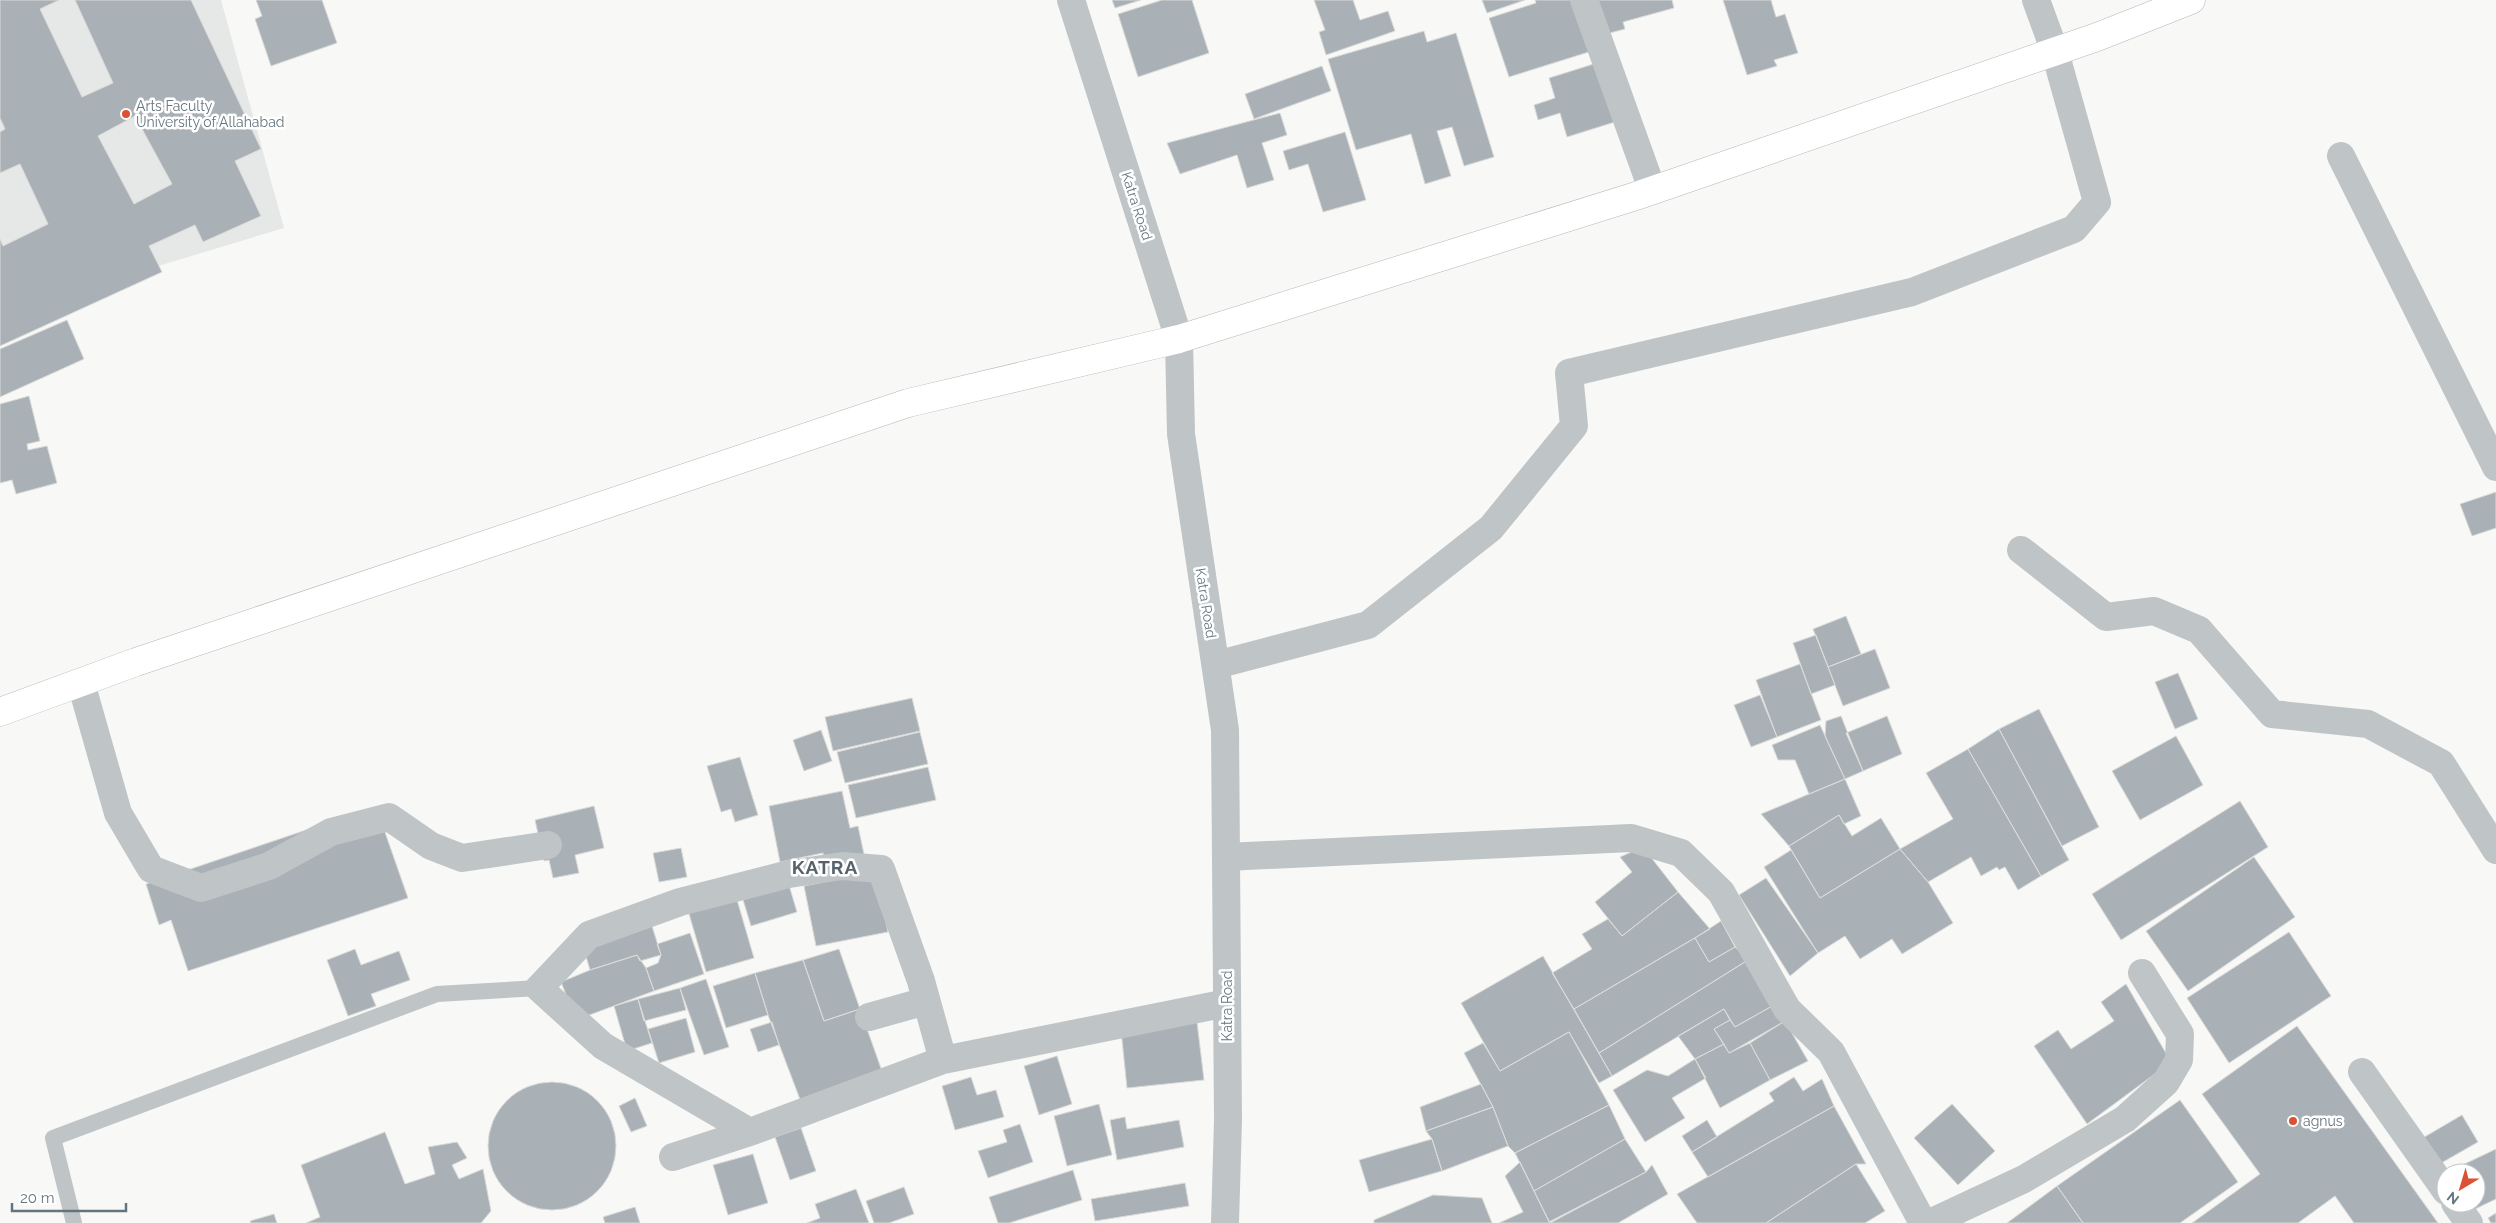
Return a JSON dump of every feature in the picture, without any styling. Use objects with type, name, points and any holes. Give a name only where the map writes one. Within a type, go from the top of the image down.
[{"type":"main road","points":[[0,712],[908,403],[1179,339],[1652,189],[2055,52],[2191,0]]},
{"type":"street","name":"Katra Road","points":[[1071,0],[1179,339],[1181,434],[1225,730],[1228,1120],[1225,1223]]},
{"type":"street","points":[[1584,0],[1652,189]]},
{"type":"street","points":[[1216,665],[1368,625],[1491,528],[1574,426],[1569,373],[1912,292],[2074,229],[2097,202],[2055,52],[2036,0]]},
{"type":"street","points":[[2342,156],[2496,467]]},
{"type":"street","points":[[2021,550],[2106,617],[2154,611],[2199,630],[2272,714],[2368,724],[2441,763],[2496,850]]},
{"type":"street","points":[[81,683],[118,813],[151,868],[201,888],[269,866],[331,832],[389,817],[431,846],[462,858],[548,845]]},
{"type":"street","points":[[1226,857],[1631,838],[1681,853],[1721,892],[1787,1009],[1831,1052],[1923,1223]]},
{"type":"street","points":[[750,1132],[603,1046],[539,988],[589,935],[680,902],[789,874],[842,866],[881,869],[926,1001],[942,1060]]},
{"type":"street","points":[[1930,1223],[2024,1179],[2117,1124],[2166,1082],[2179,1060],[2180,1034],[2142,973]]},
{"type":"street","points":[[869,1017],[926,1001]]},
{"type":"street","points":[[673,1157],[750,1132],[942,1060],[1227,1004]]},
{"type":"street","points":[[2362,1072],[2436,1176]]},
{"type":"lane","points":[[74,1223],[53,1138],[437,994],[539,988]]},
{"type":"shaded area","name":"Arts Faculty University of Allahabad","points":[[0,0],[221,0],[284,228],[0,314]]},
{"type":"building","name":"Arts Faculty University of Allahabad","points":[[0,0],[59,0],[40,9],[82,97],[113,83],[75,0],[191,0],[261,149],[235,161],[261,216],[203,242],[195,225],[149,246],[162,272],[0,346],[0,239],[3,246],[48,224],[20,164],[0,173],[0,132],[5,129],[0,118]],"holes":[[[135,116],[172,184],[134,204],[98,136]]]},
{"type":"building","points":[[256,0],[322,0],[337,43],[271,66],[255,19],[262,16]]},
{"type":"building","points":[[1112,0],[1141,0],[1115,8]]},
{"type":"building","points":[[1162,0],[1192,0],[1209,53],[1138,77],[1118,14]]},
{"type":"building","points":[[1314,0],[1353,0],[1360,20],[1388,11],[1395,31],[1326,55],[1319,32],[1325,30]]},
{"type":"building","points":[[1482,0],[1525,0],[1487,13]]},
{"type":"building","points":[[1535,0],[1575,0],[1592,51],[1509,77],[1489,18],[1536,3]]},
{"type":"building","points":[[1593,0],[1672,0],[1674,8],[1623,22],[1625,29],[1602,35]]},
{"type":"building","points":[[1723,0],[1771,0],[1776,17],[1785,14],[1798,53],[1774,60],[1777,66],[1747,75]]},
{"type":"building","points":[[1424,31],[1427,42],[1456,33],[1494,157],[1464,166],[1452,127],[1437,131],[1451,176],[1425,184],[1411,134],[1356,150],[1328,59]]},
{"type":"building","points":[[1600,62],[1618,121],[1567,137],[1560,113],[1538,120],[1534,105],[1555,98],[1549,78]]},
{"type":"building","points":[[1322,66],[1331,91],[1254,119],[1245,94]]},
{"type":"building","points":[[1280,113],[1287,135],[1262,143],[1274,180],[1247,188],[1237,155],[1180,174],[1167,143]]},
{"type":"building","points":[[1345,132],[1366,200],[1323,212],[1308,164],[1289,170],[1283,151]]},
{"type":"building","points":[[67,320],[84,359],[0,397],[0,349]]},
{"type":"building","points":[[29,396],[40,441],[27,444],[28,450],[47,446],[57,483],[16,494],[12,480],[0,483],[0,404]]},
{"type":"building","points":[[2496,492],[2496,528],[2472,536],[2460,504]]},
{"type":"building","points":[[1846,616],[1861,654],[1828,667],[1813,629]]},
{"type":"building","points":[[1816,635],[1835,685],[1811,694],[1793,643]]},
{"type":"building","points":[[1875,649],[1890,688],[1843,706],[1828,667]]},
{"type":"building","points":[[1800,664],[1821,720],[1777,737],[1756,680]]},
{"type":"building","points":[[2178,673],[2198,719],[2175,729],[2155,682]]},
{"type":"building","points":[[1760,695],[1777,737],[1751,747],[1734,705]]},
{"type":"building","points":[[912,698],[920,731],[833,751],[825,717]]},
{"type":"building","points":[[2039,709],[2099,827],[2062,846],[1999,729]]},
{"type":"building","points":[[1841,716],[1863,771],[1845,779],[1825,736],[1826,721]]},
{"type":"building","points":[[1887,716],[1902,754],[1863,771],[1846,733]]},
{"type":"building","points":[[1820,725],[1845,779],[1809,794],[1795,760],[1778,760],[1772,745]]},
{"type":"building","points":[[1999,729],[2069,860],[2041,876],[1968,749]]},
{"type":"building","points":[[821,730],[832,761],[804,771],[793,740]]},
{"type":"building","points":[[920,732],[928,764],[845,783],[837,752]]},
{"type":"building","points":[[2176,736],[2203,785],[2140,820],[2112,771]]},
{"type":"building","points":[[1968,749],[2041,876],[2018,890],[2005,867],[1999,870],[1997,867],[1981,876],[1971,857],[1928,882],[1900,849],[1953,819],[1926,773]]},
{"type":"building","points":[[740,757],[758,815],[735,822],[731,809],[721,812],[707,766]]},
{"type":"building","points":[[928,767],[936,800],[856,818],[848,785]]},
{"type":"building","points":[[1845,779],[1861,816],[1844,824],[1839,815],[1789,846],[1761,814]]},
{"type":"building","points":[[842,791],[850,828],[858,826],[865,859],[825,867],[823,853],[780,862],[769,806]]},
{"type":"building","points":[[2240,801],[2268,847],[2121,940],[2092,894]]},
{"type":"building","points":[[594,806],[604,848],[575,855],[579,873],[553,878],[549,860],[544,861],[535,820]]},
{"type":"building","points":[[1839,815],[1852,836],[1881,818],[1900,849],[1820,898],[1789,846]]},
{"type":"building","points":[[380,818],[408,898],[188,971],[171,920],[159,925],[146,884],[318,826]]},
{"type":"building","points":[[1643,847],[1678,892],[1622,936],[1595,902],[1632,872],[1620,857]]},
{"type":"building","points":[[681,848],[687,877],[659,882],[653,853]]},
{"type":"building","points":[[1900,849],[1928,882],[1953,923],[1902,954],[1892,939],[1860,959],[1845,936],[1818,953],[1764,867],[1791,850],[1820,898]]},
{"type":"building","points":[[2254,857],[2295,917],[2188,991],[2146,931]]},
{"type":"building","points":[[875,872],[888,932],[816,946],[804,886]]},
{"type":"building","points":[[786,875],[797,912],[751,926],[740,890]]},
{"type":"building","points":[[1766,878],[1818,953],[1790,976],[1739,895]]},
{"type":"building","points":[[1678,892],[1710,929],[1574,1009],[1552,973],[1592,949],[1582,934],[1608,919],[1622,936]]},
{"type":"building","points":[[735,893],[754,958],[706,972],[687,907]]},
{"type":"building","points":[[1721,921],[1735,947],[1709,962],[1695,938]]},
{"type":"building","points":[[652,926],[661,955],[640,961],[637,955],[590,970],[583,946]]},
{"type":"building","points":[[2289,932],[2331,996],[2229,1063],[2187,998]]},
{"type":"building","points":[[690,933],[704,974],[654,991],[646,968],[658,963],[661,955],[657,944]]},
{"type":"building","points":[[1695,938],[1709,962],[1735,947],[1748,960],[1599,1053],[1574,1009]]},
{"type":"building","points":[[355,949],[361,965],[399,951],[410,980],[371,994],[376,1006],[348,1016],[327,960]]},
{"type":"building","points":[[839,949],[860,1009],[824,1021],[803,960]]},
{"type":"building","points":[[637,955],[646,968],[654,991],[576,1020],[561,982],[590,970]]},
{"type":"building","points":[[1543,956],[1612,1076],[1599,1083],[1569,1032],[1500,1071],[1461,1003]]},
{"type":"building","points":[[803,960],[824,1021],[860,1009],[883,1074],[801,1102],[768,1015],[755,973]]},
{"type":"building","points":[[1748,960],[1774,1005],[1735,1027],[1724,1009],[1612,1076],[1599,1053]]},
{"type":"building","points":[[755,973],[768,1015],[726,1028],[713,986]]},
{"type":"building","points":[[706,979],[729,1047],[704,1055],[680,988]]},
{"type":"building","points":[[2126,984],[2171,1062],[2087,1124],[2034,1046],[2058,1030],[2071,1049],[2114,1021],[2101,1002]]},
{"type":"building","points":[[680,988],[686,1010],[644,1021],[638,999]]},
{"type":"building","points":[[638,999],[652,1043],[627,1051],[614,1006]]},
{"type":"building","points":[[1774,1005],[1785,1021],[1729,1053],[1714,1029],[1730,1020],[1735,1027]]},
{"type":"building","points":[[1724,1009],[1730,1020],[1714,1029],[1724,1044],[1695,1059],[1678,1036]]},
{"type":"building","points":[[686,1018],[695,1052],[659,1063],[648,1029]]},
{"type":"building","points":[[1785,1021],[1808,1061],[1770,1080],[1750,1043]]},
{"type":"building","points":[[772,1022],[779,1045],[758,1052],[750,1029]]},
{"type":"building","points":[[1197,1022],[1204,1080],[1127,1088],[1121,1030]]},
{"type":"building","points":[[2297,1026],[2438,1223],[2354,1223],[2335,1196],[2298,1223],[2192,1223],[2260,1174],[2202,1094]]},
{"type":"building","points":[[1569,1032],[1609,1105],[1515,1153],[1508,1146],[1493,1107],[1464,1053],[1483,1043],[1500,1071]]},
{"type":"building","points":[[1750,1043],[1770,1080],[1720,1108],[1695,1059],[1724,1044],[1729,1053]]},
{"type":"building","points":[[1057,1056],[1072,1104],[1039,1115],[1024,1066]]},
{"type":"building","points":[[1695,1059],[1706,1078],[1672,1098],[1685,1118],[1645,1142],[1613,1090],[1647,1070],[1668,1076]]},
{"type":"building","points":[[971,1077],[977,1095],[996,1090],[1004,1117],[955,1130],[942,1086]]},
{"type":"building","points":[[1794,1077],[1803,1091],[1822,1079],[1834,1106],[1708,1177],[1692,1152],[1774,1101],[1769,1093]]},
{"type":"building","points":[[552,1082],[576,1087],[597,1101],[611,1122],[616,1146],[611,1170],[597,1191],[576,1205],[552,1210],[528,1205],[507,1191],[493,1170],[488,1146],[493,1122],[507,1101],[528,1087]]},
{"type":"building","points":[[1481,1084],[1493,1107],[1426,1131],[1420,1107]]},
{"type":"building","points":[[635,1098],[647,1126],[631,1132],[619,1106]]},
{"type":"building","points":[[2180,1100],[2238,1182],[2180,1223],[2083,1223],[2057,1186]]},
{"type":"building","points":[[1099,1104],[1112,1155],[1067,1166],[1054,1116]]},
{"type":"building","points":[[1952,1104],[1995,1151],[1958,1185],[1914,1138]]},
{"type":"building","points":[[1609,1105],[1625,1139],[1534,1191],[1515,1153]]},
{"type":"building","points":[[1834,1106],[1866,1164],[1856,1164],[1766,1223],[1697,1223],[1677,1194]]},
{"type":"building","points":[[1493,1107],[1508,1146],[1442,1171],[1432,1139],[1426,1131]]},
{"type":"building","points":[[2462,1115],[2478,1142],[2441,1163],[2436,1163],[2436,1166],[2421,1139]]},
{"type":"building","points":[[1125,1117],[1127,1129],[1179,1120],[1184,1147],[1117,1160],[1110,1120]]},
{"type":"building","points":[[1707,1120],[1717,1137],[1692,1152],[1682,1136]]},
{"type":"building","points":[[1020,1124],[1033,1162],[988,1178],[978,1151],[1007,1142],[1003,1130]]},
{"type":"building","points":[[801,1128],[816,1171],[790,1180],[775,1137]]},
{"type":"building","points":[[385,1132],[405,1184],[435,1174],[428,1147],[457,1142],[467,1158],[452,1165],[459,1179],[483,1169],[491,1211],[481,1223],[306,1223],[320,1217],[301,1165]]},
{"type":"building","points":[[1432,1139],[1442,1171],[1369,1192],[1359,1160]]},
{"type":"building","points":[[1625,1139],[1646,1172],[1549,1222],[1534,1191]]},
{"type":"building","points":[[2496,1149],[2496,1199],[2486,1204],[2486,1163],[2467,1163]]},
{"type":"building","points":[[753,1154],[768,1203],[728,1215],[713,1165]]},
{"type":"building","points":[[1520,1162],[1550,1223],[1499,1223],[1523,1212],[1505,1176]]},
{"type":"building","points":[[1856,1164],[1885,1211],[1865,1223],[1766,1223]]},
{"type":"building","points":[[1652,1165],[1668,1194],[1618,1223],[1550,1223],[1646,1172]]},
{"type":"building","points":[[1073,1170],[1082,1200],[1009,1223],[998,1223],[989,1197]]},
{"type":"building","points":[[1185,1183],[1189,1206],[1095,1221],[1091,1199]]},
{"type":"building","points":[[2057,1186],[2083,1223],[2007,1223]]},
{"type":"building","points":[[904,1187],[914,1214],[889,1223],[874,1223],[866,1201]]},
{"type":"building","points":[[856,1189],[869,1223],[807,1223],[820,1218],[815,1204]]},
{"type":"building","points":[[1433,1195],[1482,1198],[1492,1223],[1374,1223],[1374,1220]]},
{"type":"building","points":[[635,1207],[640,1223],[605,1223],[603,1217]]},
{"type":"building","points":[[2496,1213],[2496,1223],[2491,1223],[2488,1218]]},
{"type":"building","points":[[274,1214],[277,1223],[251,1223],[250,1221]]},
{"type":"place","name":"Arts Faculty University of Allahabad","points":[[126,114]]},
{"type":"place","name":"agnus","points":[[2293,1121]]},
{"type":"district","name":"KATRA","points":[[825,867]]}]
